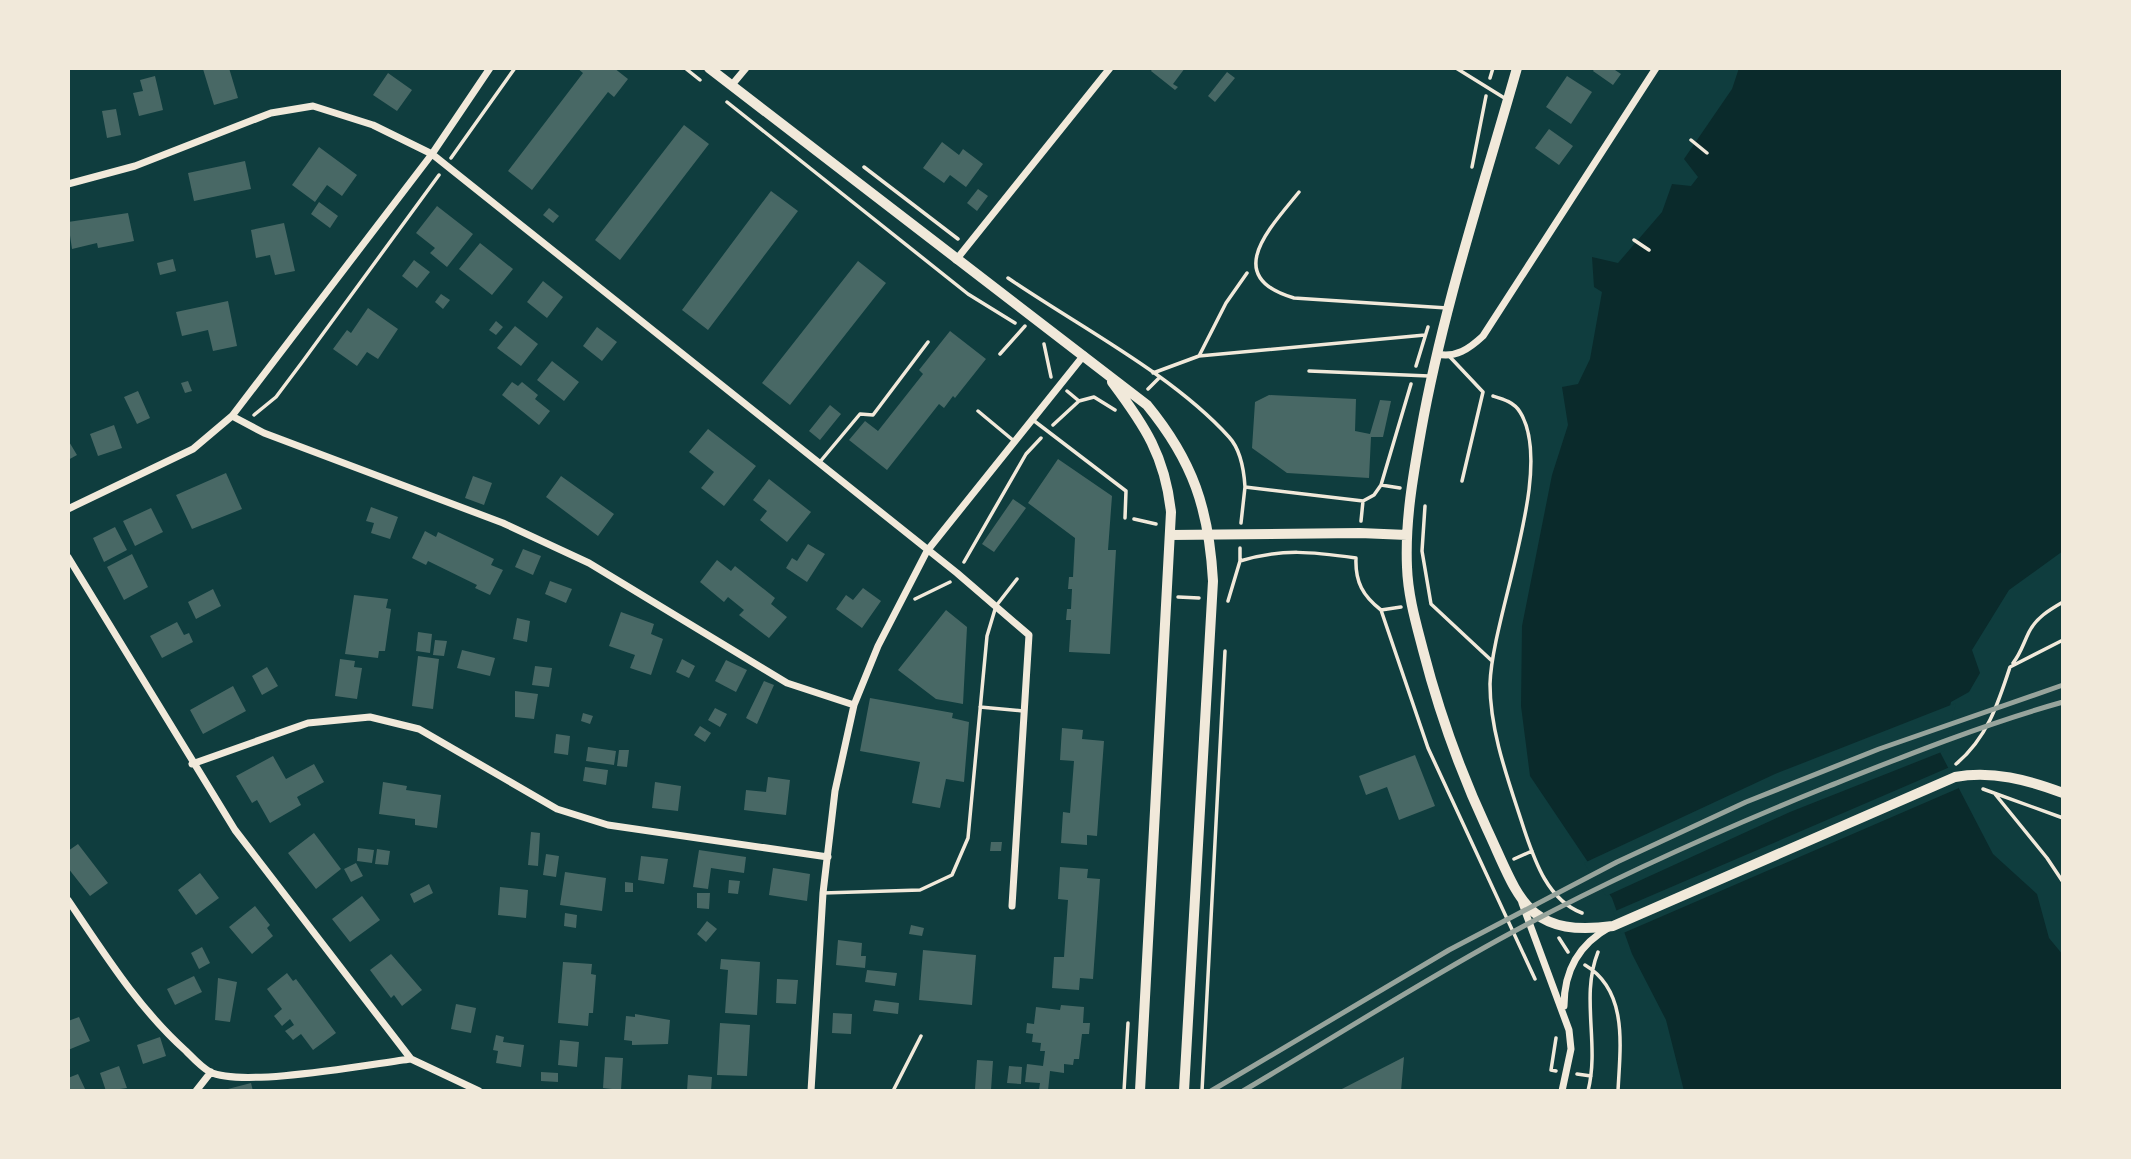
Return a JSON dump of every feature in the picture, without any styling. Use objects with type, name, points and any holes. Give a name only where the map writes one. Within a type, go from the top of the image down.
[{"type":"main road","points":[[709,68],[956,260],[1102,369],[1147,405],[1170,433],[1200,498],[1210,534],[1212,599],[1184,1091]]},
{"type":"main road","points":[[1102,369],[1155,445],[1168,480],[1169,596],[1140,1091]]},
{"type":"street","points":[[68,509],[193,449],[232,416],[432,154],[491,68]]},
{"type":"street","points":[[731,86],[746,68]]},
{"type":"street","points":[[956,260],[1110,68]]},
{"type":"street","points":[[1517,68],[1431,376],[1411,491],[1407,536],[1412,606],[1439,715],[1475,803],[1521,899],[1564,1013],[1571,1049],[1562,1091]]},
{"type":"street","points":[[1437,354],[1450,357],[1472,347],[1489,328],[1656,68]]},
{"type":"street","points":[[68,184],[135,166],[271,113],[313,106],[373,125],[432,154],[818,465],[957,573],[1029,635],[1012,906]]},
{"type":"street","points":[[811,1091],[823,893],[835,791],[855,705],[878,646],[927,551],[1084,355]]},
{"type":"street","points":[[232,416],[277,438],[503,523],[576,557],[787,683],[855,705]]},
{"type":"street","points":[[1170,535],[1407,536]]},
{"type":"street","points":[[68,557],[192,764],[235,830],[411,1059],[479,1091]]},
{"type":"street","points":[[192,764],[308,723],[370,716],[419,729],[556,809],[608,825],[828,857]]},
{"type":"street","points":[[1564,1013],[1566,986],[1575,958],[1595,935],[1953,773],[2030,781],[2063,793]]},
{"type":"street","points":[[1521,899],[1539,917],[1557,927],[1589,929],[1613,926]]},
{"type":"street","points":[[68,900],[120,976],[164,1032],[211,1072],[237,1077],[285,1075],[411,1059]]},
{"type":"street","points":[[196,1091],[211,1072]]},
{"type":"lane","points":[[1456,68],[1508,100]]},
{"type":"lane","points":[[1299,192],[1271,226],[1258,248],[1254,264],[1259,279],[1273,292],[1294,298],[1449,308]]},
{"type":"lane","points":[[818,465],[860,414],[873,415],[928,342]]},
{"type":"lane","points":[[1450,357],[1483,392],[1462,481]]},
{"type":"lane","points":[[1309,371],[1431,376]]},
{"type":"lane","points":[[978,411],[1014,441]]},
{"type":"lane","points":[[1032,419],[1126,491],[1125,518]]},
{"type":"lane","points":[[823,893],[920,890],[952,875],[968,838],[986,636],[996,606],[1017,579]]},
{"type":"lane","points":[[980,707],[1024,711]]},
{"type":"lane","points":[[893,1091],[921,1036]]},
{"type":"path","points":[[245,423],[283,388],[515,68]]},
{"type":"path","points":[[685,68],[706,86]]},
{"type":"path","points":[[1469,179],[1493,68]]},
{"type":"path","points":[[718,94],[968,293],[1033,335]]},
{"type":"path","points":[[1691,140],[1707,153]]},
{"type":"path","points":[[855,161],[918,206],[967,247]]},
{"type":"path","points":[[1634,240],[1649,250]]},
{"type":"path","points":[[1199,356],[1226,303],[1254,264]]},
{"type":"path","points":[[1003,275],[1153,373],[1231,439],[1244,467],[1245,487],[1240,561],[1228,601],[1227,614]]},
{"type":"path","points":[[1153,373],[1199,356],[1425,335]]},
{"type":"path","points":[[1043,343],[1049,358],[1049,376],[1079,401]]},
{"type":"path","points":[[1483,392],[1514,404],[1521,413],[1529,444],[1531,477],[1491,660],[1492,716],[1528,841],[1552,892],[1586,914]]},
{"type":"path","points":[[898,608],[952,581],[1026,454],[1079,401],[1094,397],[1121,414]]},
{"type":"path","points":[[1245,487],[1363,501],[1374,495],[1381,485]]},
{"type":"path","points":[[1425,505],[1422,551],[1431,604],[1491,660]]},
{"type":"path","points":[[1155,536],[1156,514]]},
{"type":"path","points":[[1125,518],[1156,524]]},
{"type":"path","points":[[1240,561],[1270,552],[1308,552],[1356,558],[1358,585],[1368,600],[1381,610],[1428,748],[1536,981]]},
{"type":"path","points":[[1169,596],[1228,601]]},
{"type":"path","points":[[1953,773],[1976,747],[2010,667],[2021,653],[2029,632],[2042,615],[2063,601]]},
{"type":"path","points":[[2010,667],[2063,640]]},
{"type":"path","points":[[1202,1091],[1225,642]]},
{"type":"path","points":[[1976,787],[2063,818]]},
{"type":"path","points":[[1993,793],[2048,858],[2063,882]]},
{"type":"path","points":[[1588,1091],[1594,1038],[1588,993],[1592,969],[1600,947]]},
{"type":"path","points":[[1592,969],[1607,988],[1619,1014],[1618,1091]]},
{"type":"path","points":[[1124,1091],[1128,1022]]},
{"type":"path","points":[[1557,1032],[1550,1070],[1591,1076]]},
{"type":"water","points":[[1739,68],[2063,68],[2063,551],[2009,590],[1972,650],[1980,673],[1969,692],[1951,702],[1940,752],[1993,854],[2037,894],[2049,938],[2063,955],[2063,1091],[1684,1091],[1666,1020],[1632,954],[1612,898],[1530,776],[1521,706],[1522,626],[1552,475],[1568,425],[1562,387],[1578,384],[1590,359],[1602,292],[1594,287],[1592,257],[1618,263],[1662,212],[1672,184],[1691,186],[1698,177],[1684,159],[1732,89]]},
{"type":"pier","points":[[1956,703],[1944,751],[1790,812],[1606,896],[1584,863],[1775,774]]},
{"type":"pier","points":[[1950,767],[1959,788],[1621,934],[1613,912]]},
{"type":"building","points":[[229,68],[238,98],[214,105],[203,69]]},
{"type":"building","points":[[577,68],[614,68],[628,79],[614,97],[608,92],[532,190],[508,171],[583,73]]},
{"type":"building","points":[[1153,68],[1185,68],[1173,84],[1178,87],[1175,90],[1151,71]]},
{"type":"building","points":[[1595,68],[1612,68],[1621,74],[1613,85],[1593,71]]},
{"type":"building","points":[[1227,72],[1235,78],[1215,102],[1208,96]]},
{"type":"building","points":[[388,73],[412,90],[397,111],[373,95]]},
{"type":"building","points":[[155,76],[163,110],[139,116],[133,93],[143,91],[140,80]]},
{"type":"building","points":[[1567,76],[1592,92],[1571,124],[1546,107]]},
{"type":"building","points":[[116,109],[121,135],[107,138],[102,111]]},
{"type":"building","points":[[684,125],[709,144],[620,260],[595,240]]},
{"type":"building","points":[[1549,129],[1573,146],[1559,165],[1535,148]]},
{"type":"building","points":[[942,142],[959,155],[963,149],[983,164],[966,187],[950,175],[944,183],[923,168]]},
{"type":"building","points":[[319,147],[357,175],[342,196],[327,185],[315,202],[292,185]]},
{"type":"building","points":[[245,161],[251,189],[194,201],[188,173]]},
{"type":"building","points":[[978,189],[988,196],[977,211],[967,203]]},
{"type":"building","points":[[771,191],[798,211],[708,330],[682,310]]},
{"type":"building","points":[[319,202],[338,216],[330,228],[311,214]]},
{"type":"building","points":[[437,206],[473,234],[447,267],[430,253],[435,248],[416,233]]},
{"type":"building","points":[[549,208],[559,216],[553,223],[543,215]]},
{"type":"building","points":[[128,213],[134,241],[98,248],[97,243],[72,249],[68,222]]},
{"type":"building","points":[[284,223],[295,271],[275,275],[270,255],[256,258],[251,230]]},
{"type":"building","points":[[480,243],[513,269],[492,295],[459,269]]},
{"type":"building","points":[[173,259],[176,271],[160,275],[157,263]]},
{"type":"building","points":[[414,260],[430,272],[417,288],[402,276]]},
{"type":"building","points":[[858,261],[886,283],[790,405],[762,383]]},
{"type":"building","points":[[543,281],[563,297],[547,318],[527,302]]},
{"type":"building","points":[[441,294],[450,300],[443,309],[435,302]]},
{"type":"building","points":[[228,301],[237,346],[213,351],[208,330],[182,336],[176,312]]},
{"type":"building","points":[[368,308],[398,329],[378,359],[367,352],[357,366],[333,349],[347,330],[351,333]]},
{"type":"building","points":[[496,321],[503,327],[496,335],[489,330]]},
{"type":"building","points":[[515,326],[538,344],[521,366],[497,348]]},
{"type":"building","points":[[597,327],[617,342],[602,361],[583,346]]},
{"type":"building","points":[[950,331],[986,359],[955,398],[953,396],[944,408],[939,404],[887,470],[849,440],[865,421],[878,431],[923,374],[919,370]]},
{"type":"building","points":[[552,361],[579,382],[564,401],[537,380]]},
{"type":"building","points":[[188,381],[192,391],[185,393],[181,383]]},
{"type":"building","points":[[512,382],[518,386],[522,382],[538,395],[535,399],[550,411],[539,425],[502,395]]},
{"type":"building","points":[[138,391],[150,418],[137,424],[124,397]]},
{"type":"building","points":[[1269,395],[1356,399],[1355,431],[1370,434],[1380,400],[1391,401],[1383,437],[1371,437],[1369,478],[1287,473],[1252,448],[1255,402]]},
{"type":"building","points":[[830,405],[841,414],[820,440],[809,431]]},
{"type":"building","points":[[114,425],[122,448],[98,456],[90,434]]},
{"type":"building","points":[[708,429],[756,466],[724,506],[701,488],[714,472],[689,452]]},
{"type":"building","points":[[68,440],[77,455],[68,460]]},
{"type":"building","points":[[1058,459],[1112,496],[1108,550],[1116,550],[1110,654],[1069,652],[1071,620],[1066,620],[1067,609],[1071,609],[1072,589],[1068,589],[1069,577],[1073,577],[1075,538],[1028,503]]},
{"type":"building","points":[[226,473],[242,509],[192,529],[176,495]]},
{"type":"building","points":[[473,476],[492,483],[484,505],[465,498]]},
{"type":"building","points":[[561,476],[614,514],[598,536],[546,497]]},
{"type":"building","points":[[769,479],[811,512],[787,542],[760,520],[767,511],[753,500]]},
{"type":"building","points":[[1013,499],[1026,508],[994,552],[982,544]]},
{"type":"building","points":[[371,507],[398,517],[390,539],[371,533],[374,523],[366,521]]},
{"type":"building","points":[[151,508],[163,532],[135,546],[123,521]]},
{"type":"building","points":[[115,527],[127,550],[104,562],[93,538]]},
{"type":"building","points":[[425,531],[436,537],[438,532],[494,559],[491,565],[503,570],[490,595],[475,588],[477,585],[428,561],[426,565],[412,558]]},
{"type":"building","points":[[808,544],[825,554],[807,582],[786,568],[792,558],[797,561]]},
{"type":"building","points":[[523,549],[541,556],[533,575],[515,567]]},
{"type":"building","points":[[132,554],[148,587],[124,600],[107,567]]},
{"type":"building","points":[[717,560],[731,571],[735,566],[775,598],[771,604],[787,617],[769,638],[739,615],[744,610],[728,597],[724,602],[700,582]]},
{"type":"building","points":[[550,581],[572,589],[566,603],[545,594]]},
{"type":"building","points":[[863,588],[881,601],[862,628],[836,609],[846,595],[853,600]]},
{"type":"building","points":[[213,589],[221,606],[196,619],[188,602]]},
{"type":"building","points":[[354,595],[388,599],[386,608],[391,609],[385,651],[379,651],[378,658],[345,654]]},
{"type":"building","points":[[946,610],[967,627],[963,704],[936,699],[898,670]]},
{"type":"building","points":[[621,612],[654,624],[651,634],[663,639],[651,675],[630,668],[635,655],[609,646]]},
{"type":"building","points":[[517,618],[530,621],[527,642],[513,639]]},
{"type":"building","points":[[177,622],[184,635],[189,633],[193,642],[162,658],[150,636]]},
{"type":"building","points":[[418,632],[432,634],[430,653],[416,651]]},
{"type":"building","points":[[435,640],[447,641],[444,656],[433,655]]},
{"type":"building","points":[[462,650],[495,658],[490,676],[457,668]]},
{"type":"building","points":[[418,656],[439,659],[433,709],[412,706]]},
{"type":"building","points":[[340,659],[355,661],[354,667],[362,668],[357,699],[335,696]]},
{"type":"building","points":[[682,659],[695,666],[689,678],[676,672]]},
{"type":"building","points":[[726,660],[747,670],[736,692],[715,681]]},
{"type":"building","points":[[535,666],[552,668],[549,687],[532,685]]},
{"type":"building","points":[[267,667],[278,686],[262,695],[252,676]]},
{"type":"building","points":[[764,681],[774,685],[757,724],[746,718]]},
{"type":"building","points":[[233,686],[246,711],[203,734],[190,710]]},
{"type":"building","points":[[515,691],[538,694],[534,719],[515,717]]},
{"type":"building","points":[[870,698],[953,713],[952,718],[969,722],[964,782],[946,779],[940,808],[912,803],[920,762],[860,751]]},
{"type":"building","points":[[715,708],[727,714],[720,727],[708,720]]},
{"type":"building","points":[[583,713],[593,716],[590,724],[581,721]]},
{"type":"building","points":[[700,726],[711,733],[705,742],[694,735]]},
{"type":"building","points":[[1062,728],[1083,730],[1082,739],[1104,741],[1097,836],[1087,835],[1087,845],[1061,843],[1063,812],[1070,813],[1074,761],[1060,760]]},
{"type":"building","points":[[556,734],[570,736],[568,755],[554,753]]},
{"type":"building","points":[[588,747],[616,751],[614,765],[586,761]]},
{"type":"building","points":[[619,750],[629,750],[627,767],[617,766]]},
{"type":"building","points":[[1415,755],[1435,806],[1399,820],[1387,787],[1366,795],[1359,776]]},
{"type":"building","points":[[273,756],[286,779],[314,764],[324,782],[297,797],[301,805],[270,823],[257,800],[252,803],[236,776]]},
{"type":"building","points":[[585,767],[608,770],[606,785],[583,781]]},
{"type":"building","points":[[768,777],[790,780],[786,815],[744,810],[746,790],[766,792]]},
{"type":"building","points":[[383,782],[407,786],[406,790],[441,795],[437,828],[415,825],[415,819],[379,814]]},
{"type":"building","points":[[655,782],[681,786],[678,811],[652,808]]},
{"type":"building","points":[[531,832],[540,833],[538,866],[528,865]]},
{"type":"building","points":[[314,833],[341,869],[316,889],[288,853]]},
{"type":"building","points":[[991,842],[1002,842],[1001,851],[990,851]]},
{"type":"building","points":[[78,844],[108,883],[90,896],[68,868],[68,851]]},
{"type":"building","points":[[358,848],[374,850],[372,863],[357,861]]},
{"type":"building","points":[[377,849],[390,851],[388,865],[375,864]]},
{"type":"building","points":[[699,850],[746,857],[744,873],[711,868],[708,889],[693,887]]},
{"type":"building","points":[[546,854],[559,856],[556,877],[543,875]]},
{"type":"building","points":[[641,856],[668,859],[664,884],[638,880]]},
{"type":"building","points":[[356,863],[363,876],[351,882],[344,869]]},
{"type":"building","points":[[1060,867],[1088,869],[1087,878],[1100,879],[1093,979],[1080,978],[1079,990],[1052,988],[1054,957],[1064,957],[1068,900],[1058,899]]},
{"type":"building","points":[[773,868],[810,874],[807,901],[769,895]]},
{"type":"building","points":[[565,872],[606,878],[602,911],[560,905]]},
{"type":"building","points":[[200,873],[219,898],[196,915],[178,890]]},
{"type":"building","points":[[729,880],[740,881],[738,894],[728,893]]},
{"type":"building","points":[[625,882],[633,883],[633,892],[625,892]]},
{"type":"building","points":[[429,884],[433,893],[414,903],[410,894]]},
{"type":"building","points":[[500,887],[528,890],[526,918],[498,915]]},
{"type":"building","points":[[697,893],[710,893],[709,909],[697,908]]},
{"type":"building","points":[[362,896],[380,920],[350,942],[332,919]]},
{"type":"building","points":[[255,906],[270,925],[267,928],[273,936],[252,954],[229,927]]},
{"type":"building","points":[[565,913],[577,915],[576,928],[564,926]]},
{"type":"building","points":[[707,921],[717,929],[706,942],[697,934]]},
{"type":"building","points":[[911,925],[924,928],[922,936],[909,934]]},
{"type":"building","points":[[838,940],[862,943],[861,956],[866,956],[865,968],[836,965]]},
{"type":"building","points":[[202,947],[210,963],[199,969],[191,953]]},
{"type":"building","points":[[923,950],[976,955],[972,1005],[919,1000]]},
{"type":"building","points":[[391,954],[422,990],[402,1006],[394,995],[391,998],[370,970]]},
{"type":"building","points":[[721,959],[760,962],[757,1015],[725,1013],[728,970],[720,969]]},
{"type":"building","points":[[563,962],[592,964],[591,974],[596,975],[593,1013],[589,1013],[588,1026],[558,1023]]},
{"type":"building","points":[[867,970],[897,973],[895,986],[865,982]]},
{"type":"building","points":[[287,973],[293,981],[296,979],[336,1033],[313,1050],[301,1034],[293,1040],[285,1031],[294,1025],[290,1019],[282,1026],[274,1016],[282,1009],[267,989]]},
{"type":"building","points":[[194,976],[202,992],[175,1005],[167,989]]},
{"type":"building","points":[[218,978],[237,982],[230,1022],[215,1020]]},
{"type":"building","points":[[777,979],[798,980],[796,1004],[776,1003]]},
{"type":"building","points":[[875,1000],[899,1003],[898,1014],[873,1011]]},
{"type":"building","points":[[456,1004],[476,1008],[471,1033],[451,1029]]},
{"type":"building","points":[[1061,1005],[1084,1007],[1083,1023],[1090,1023],[1089,1034],[1082,1034],[1079,1059],[1074,1059],[1073,1065],[1064,1064],[1064,1073],[1050,1071],[1048,1091],[1039,1090],[1040,1083],[1025,1082],[1027,1064],[1043,1066],[1045,1051],[1040,1051],[1041,1043],[1032,1042],[1033,1034],[1026,1033],[1027,1023],[1034,1024],[1036,1007],[1060,1010]]},
{"type":"building","points":[[833,1013],[852,1014],[851,1034],[832,1033]]},
{"type":"building","points":[[635,1014],[670,1020],[668,1044],[632,1045],[632,1041],[624,1040],[626,1016],[635,1017]]},
{"type":"building","points":[[79,1017],[90,1041],[68,1050],[68,1021]]},
{"type":"building","points":[[720,1023],[750,1025],[747,1076],[717,1075]]},
{"type":"building","points":[[496,1035],[504,1037],[503,1042],[524,1045],[521,1067],[496,1063],[498,1051],[493,1050]]},
{"type":"building","points":[[160,1037],[166,1056],[143,1064],[137,1045]]},
{"type":"building","points":[[560,1040],[579,1042],[577,1067],[558,1065]]},
{"type":"building","points":[[605,1057],[623,1058],[621,1090],[603,1088]]},
{"type":"building","points":[[1404,1057],[1401,1091],[1338,1091]]},
{"type":"building","points":[[977,1060],[993,1061],[991,1090],[975,1089]]},
{"type":"building","points":[[119,1066],[127,1088],[106,1091],[100,1073]]},
{"type":"building","points":[[1009,1066],[1022,1067],[1021,1084],[1007,1083]]},
{"type":"building","points":[[541,1072],[558,1073],[558,1082],[541,1081]]},
{"type":"building","points":[[78,1074],[86,1091],[68,1091],[68,1078]]},
{"type":"building","points":[[688,1075],[712,1077],[711,1091],[687,1091]]},
{"type":"building","points":[[251,1083],[253,1091],[224,1091],[224,1090]]},
{"type":"railway","points":[[1211,1091],[1449,950],[1617,862],[1746,802],[1879,749],[2063,685]]},
{"type":"railway","points":[[1243,1091],[1466,958],[1618,878],[1853,776],[1972,731],[2063,702]]}]
